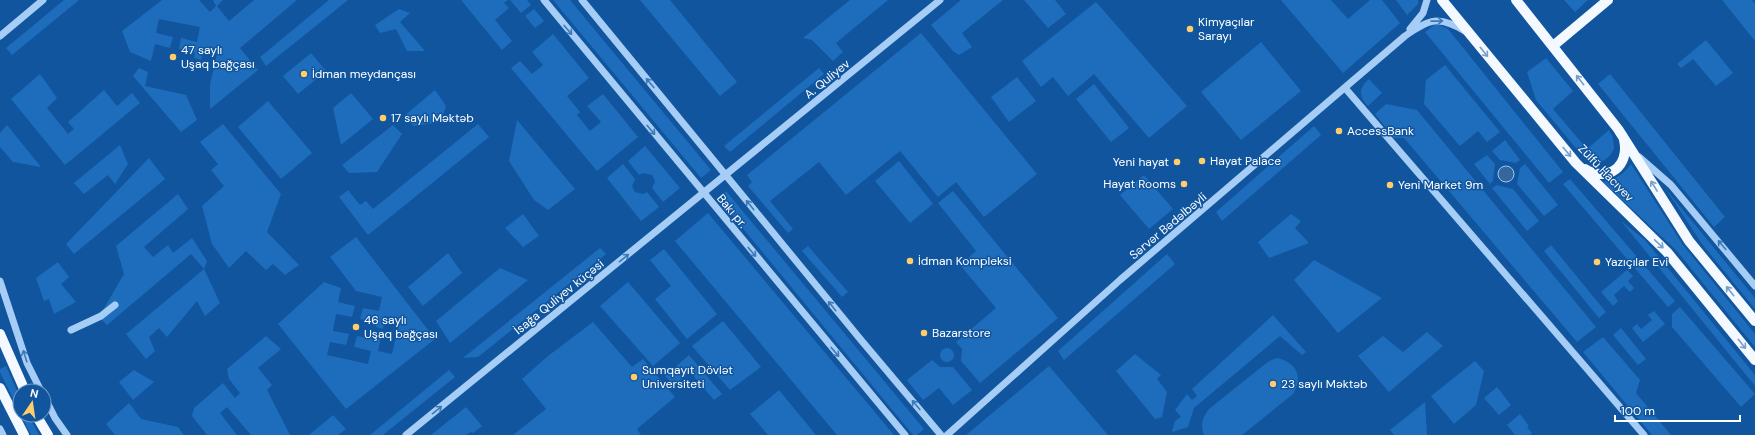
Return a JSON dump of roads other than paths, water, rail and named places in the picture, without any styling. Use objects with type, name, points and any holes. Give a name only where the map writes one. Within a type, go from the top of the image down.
[{"type":"main road","name":"Zülfü Hacıyev","points":[[1442,0],[1578,165],[1667,252],[1755,360]]},
{"type":"main road","points":[[1516,0],[1618,129],[1689,241],[1755,321]]},
{"type":"main road","points":[[1553,46],[1608,0]]},
{"type":"main road","points":[[1578,165],[1594,174],[1602,174],[1614,171],[1621,165],[1626,153],[1624,141],[1618,129]]},
{"type":"main road","points":[[0,334],[21,383]]},
{"type":"main road","points":[[0,388],[24,435]]},
{"type":"main road","points":[[41,423],[48,435]]},
{"type":"street","points":[[0,36],[43,0]]},
{"type":"street","name":"Bakı pr.","points":[[544,0],[905,435]]},
{"type":"street","name":"Bakı pr.","points":[[582,0],[726,174],[860,340],[941,435]]},
{"type":"street","name":"A. Quliyev","points":[[726,174],[940,0]]},
{"type":"street","points":[[1405,36],[1423,13],[1427,0]]},
{"type":"street","points":[[1405,36],[1423,24],[1437,20],[1453,24],[1470,34]]},
{"type":"street","name":"Sərvər Bədəlbəyli","points":[[947,435],[1120,280],[1405,36]]},
{"type":"street","points":[[1345,88],[1644,435]]},
{"type":"street","points":[[1635,154],[1671,185],[1755,286]]},
{"type":"street","name":"İsağa Quliyev küçəsi","points":[[406,435],[726,174]]},
{"type":"street","points":[[0,281],[27,363],[38,383]]},
{"type":"street","points":[[71,330],[101,316],[115,305]]},
{"type":"street","points":[[52,412],[67,435]]},
{"type":"street","points":[[0,429],[3,435]]},
{"type":"place","name":"Kimyaçılar Sarayı","points":[[1190,29]]},
{"type":"place","name":"47 saylı Uşaq bağçası","points":[[173,57]]},
{"type":"place","name":"İdman meydançası","points":[[304,74]]},
{"type":"place","name":"17 saylı Məktəb","points":[[383,118]]},
{"type":"place","name":"AccessBank","points":[[1339,131]]},
{"type":"place","name":"Hayat Palace","points":[[1202,161]]},
{"type":"place","name":"Yeni hayat","points":[[1177,162]]},
{"type":"place","name":"Hayat Rooms","points":[[1184,184]]},
{"type":"place","name":"Yeni Market 9m","points":[[1390,185]]},
{"type":"place","name":"İdman Kompleksi","points":[[910,261]]},
{"type":"place","name":"Yazıçılar Evi","points":[[1597,262]]},
{"type":"place","name":"46 saylı Uşaq bağçası","points":[[356,327]]},
{"type":"place","name":"Bazarstore","points":[[924,333]]},
{"type":"place","name":"Sumqayıt Dövlət Universiteti","points":[[634,377]]},
{"type":"place","name":"23 saylı Məktəb","points":[[1273,384]]}]
